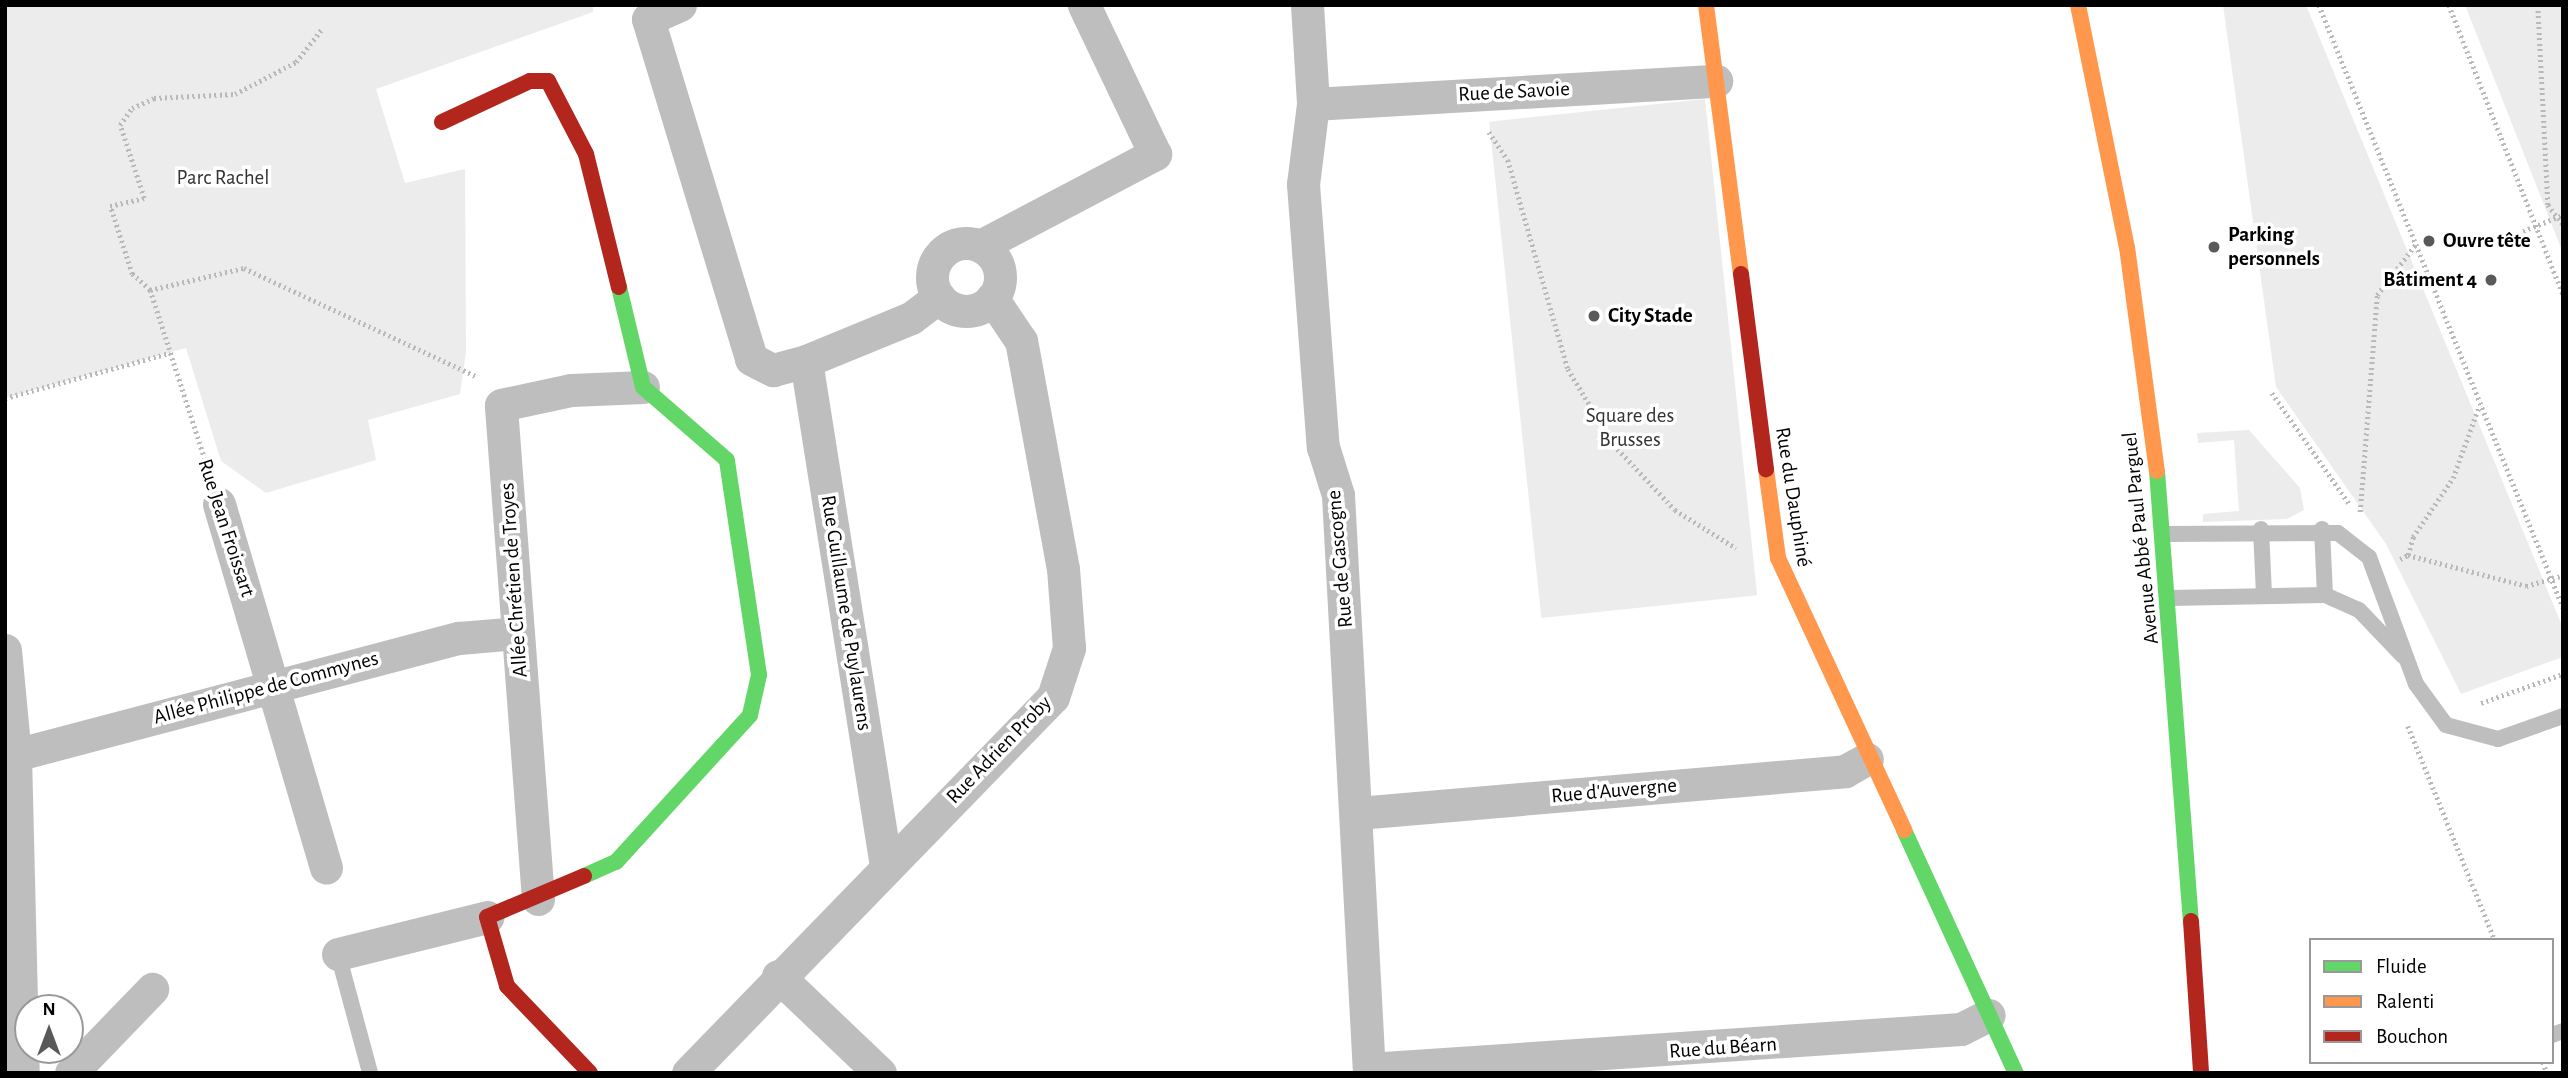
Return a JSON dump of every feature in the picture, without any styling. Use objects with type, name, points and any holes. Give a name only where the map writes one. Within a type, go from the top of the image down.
[{"type":"street","points":[[680,5],[648,19],[751,359],[773,370],[806,361],[911,318],[939,297]]},
{"type":"street","points":[[981,246],[999,269],[992,298],[965,311],[939,297],[932,276],[940,255],[958,244],[981,246],[1155,154],[1084,5]]},
{"type":"street","name":"Rue de Gascogne","points":[[1307,5],[1313,104],[1304,198],[1323,447],[1338,495],[1358,813],[1369,1071]]},
{"type":"street","name":"Rue du Dauphiné","points":[[1706,5],[1778,558],[1867,759],[2016,1073]]},
{"type":"street","name":"Avenue Abbé Paul Parguel","points":[[2078,5],[2127,247],[2165,534],[2201,1073]]},
{"type":"street","points":[[338,954],[487,916],[538,899],[616,862],[750,715],[759,675],[727,460],[643,387],[586,153],[548,81],[530,81],[442,122]]},
{"type":"street","name":"Rue de Savoie","points":[[1313,104],[1716,81]]},
{"type":"street","name":"Rue Adrien Proby","points":[[688,1073],[778,976],[1054,697],[1069,648],[1063,569],[1021,341],[992,298]]},
{"type":"street","name":"Rue Guillaume de Puylaurens","points":[[806,361],[886,866]]},
{"type":"street","points":[[501,405],[571,390],[643,387]]},
{"type":"street","name":"Allée Chrétien de Troyes","points":[[501,405],[538,899]]},
{"type":"street","name":"Rue Jean Froissart","points":[[219,504],[276,685],[326,868]]},
{"type":"street","name":"Allée Philippe de Commynes","points":[[16,755],[459,638],[518,633]]},
{"type":"street","points":[[5,650],[16,755],[23,1073]]},
{"type":"street","name":"Rue d'Auvergne","points":[[1358,813],[1844,771],[1867,759]]},
{"type":"street","points":[[487,916],[507,986],[590,1073]]},
{"type":"street","points":[[778,976],[880,1073]]},
{"type":"street","points":[[71,1073],[152,989]]},
{"type":"street","name":"Rue du Béarn","points":[[1369,1071],[1961,1029],[1989,1015]]},
{"type":"lane","points":[[2165,534],[2322,528],[2352,540],[2369,557],[2416,684],[2446,725],[2480,739],[2563,716]]},
{"type":"lane","points":[[2322,528],[2325,595]]},
{"type":"lane","points":[[2261,529],[2264,595]]},
{"type":"lane","points":[[2169,598],[2325,595],[2359,610],[2406,661]]},
{"type":"lane","points":[[338,954],[370,1073]]},
{"type":"path","points":[[2319,5],[2563,607]]},
{"type":"path","points":[[2449,5],[2563,294]]},
{"type":"path","points":[[2538,5],[2548,205],[2560,216],[2563,224]]},
{"type":"path","points":[[322,29],[296,62],[235,94],[154,98],[132,108],[120,125],[144,198],[110,206],[132,274],[150,290],[244,268],[476,374],[501,405]]},
{"type":"path","points":[[1482,94],[1491,142],[1508,160],[1568,369],[1614,444],[1675,510],[1753,558],[1778,558]]},
{"type":"path","points":[[2523,231],[2560,216]]},
{"type":"path","points":[[2272,393],[2360,520],[2377,295],[2416,244]]},
{"type":"path","name":"Rue Jean Froissart","points":[[150,290],[219,504]]},
{"type":"path","points":[[5,398],[170,353]]},
{"type":"path","points":[[2389,564],[2408,555],[2467,451],[2480,405]]},
{"type":"path","points":[[2408,555],[2526,586],[2560,576]]},
{"type":"path","points":[[2473,705],[2563,674]]},
{"type":"path","points":[[2416,684],[2394,692],[2494,938]]},
{"type":"green space","name":"Parc Rachel","points":[[5,5],[593,5],[593,12],[376,89],[405,183],[465,169],[466,352],[460,394],[368,420],[376,460],[266,493],[221,461],[186,348],[5,398]]},
{"type":"green space","points":[[2223,5],[2306,5],[2563,628],[2563,657],[2461,694],[2386,544],[2276,387]]},
{"type":"green space","points":[[2465,5],[2563,5],[2563,253]]},
{"type":"green space","name":"Square des Brusses","points":[[1705,99],[1757,595],[1541,618],[1489,122]]},
{"type":"green space","points":[[2249,430],[2300,488],[2304,510],[2287,519],[2203,522],[2203,514],[2239,511],[2234,440],[2198,443],[2197,433]]},
{"type":"traffic: fast","points":[[584,876],[616,862],[750,715],[759,675],[727,460],[643,387],[619,287]]},
{"type":"traffic: fast","points":[[2157,471],[2191,921]]},
{"type":"traffic: fast","points":[[1904,830],[2016,1073]]},
{"type":"traffic: slow","points":[[1706,5],[1741,274]]},
{"type":"traffic: slow","points":[[2078,5],[2127,247],[2157,471]]},
{"type":"traffic: slow","points":[[1766,469],[1778,558],[1904,830]]},
{"type":"traffic: jam","points":[[442,122],[530,81],[548,81],[586,154],[619,287]]},
{"type":"traffic: jam","points":[[1741,274],[1766,469]]},
{"type":"traffic: jam","points":[[584,876],[487,917],[507,986],[590,1073]]},
{"type":"traffic: jam","points":[[2191,921],[2201,1073]]},
{"type":"place","name":"Ouvre tête","points":[[2429,241]]},
{"type":"place","name":"Parking personnels","points":[[2214,247]]},
{"type":"place","name":"Bâtiment 4","points":[[2491,280]]},
{"type":"place","name":"City Stade","points":[[1594,316]]}]
